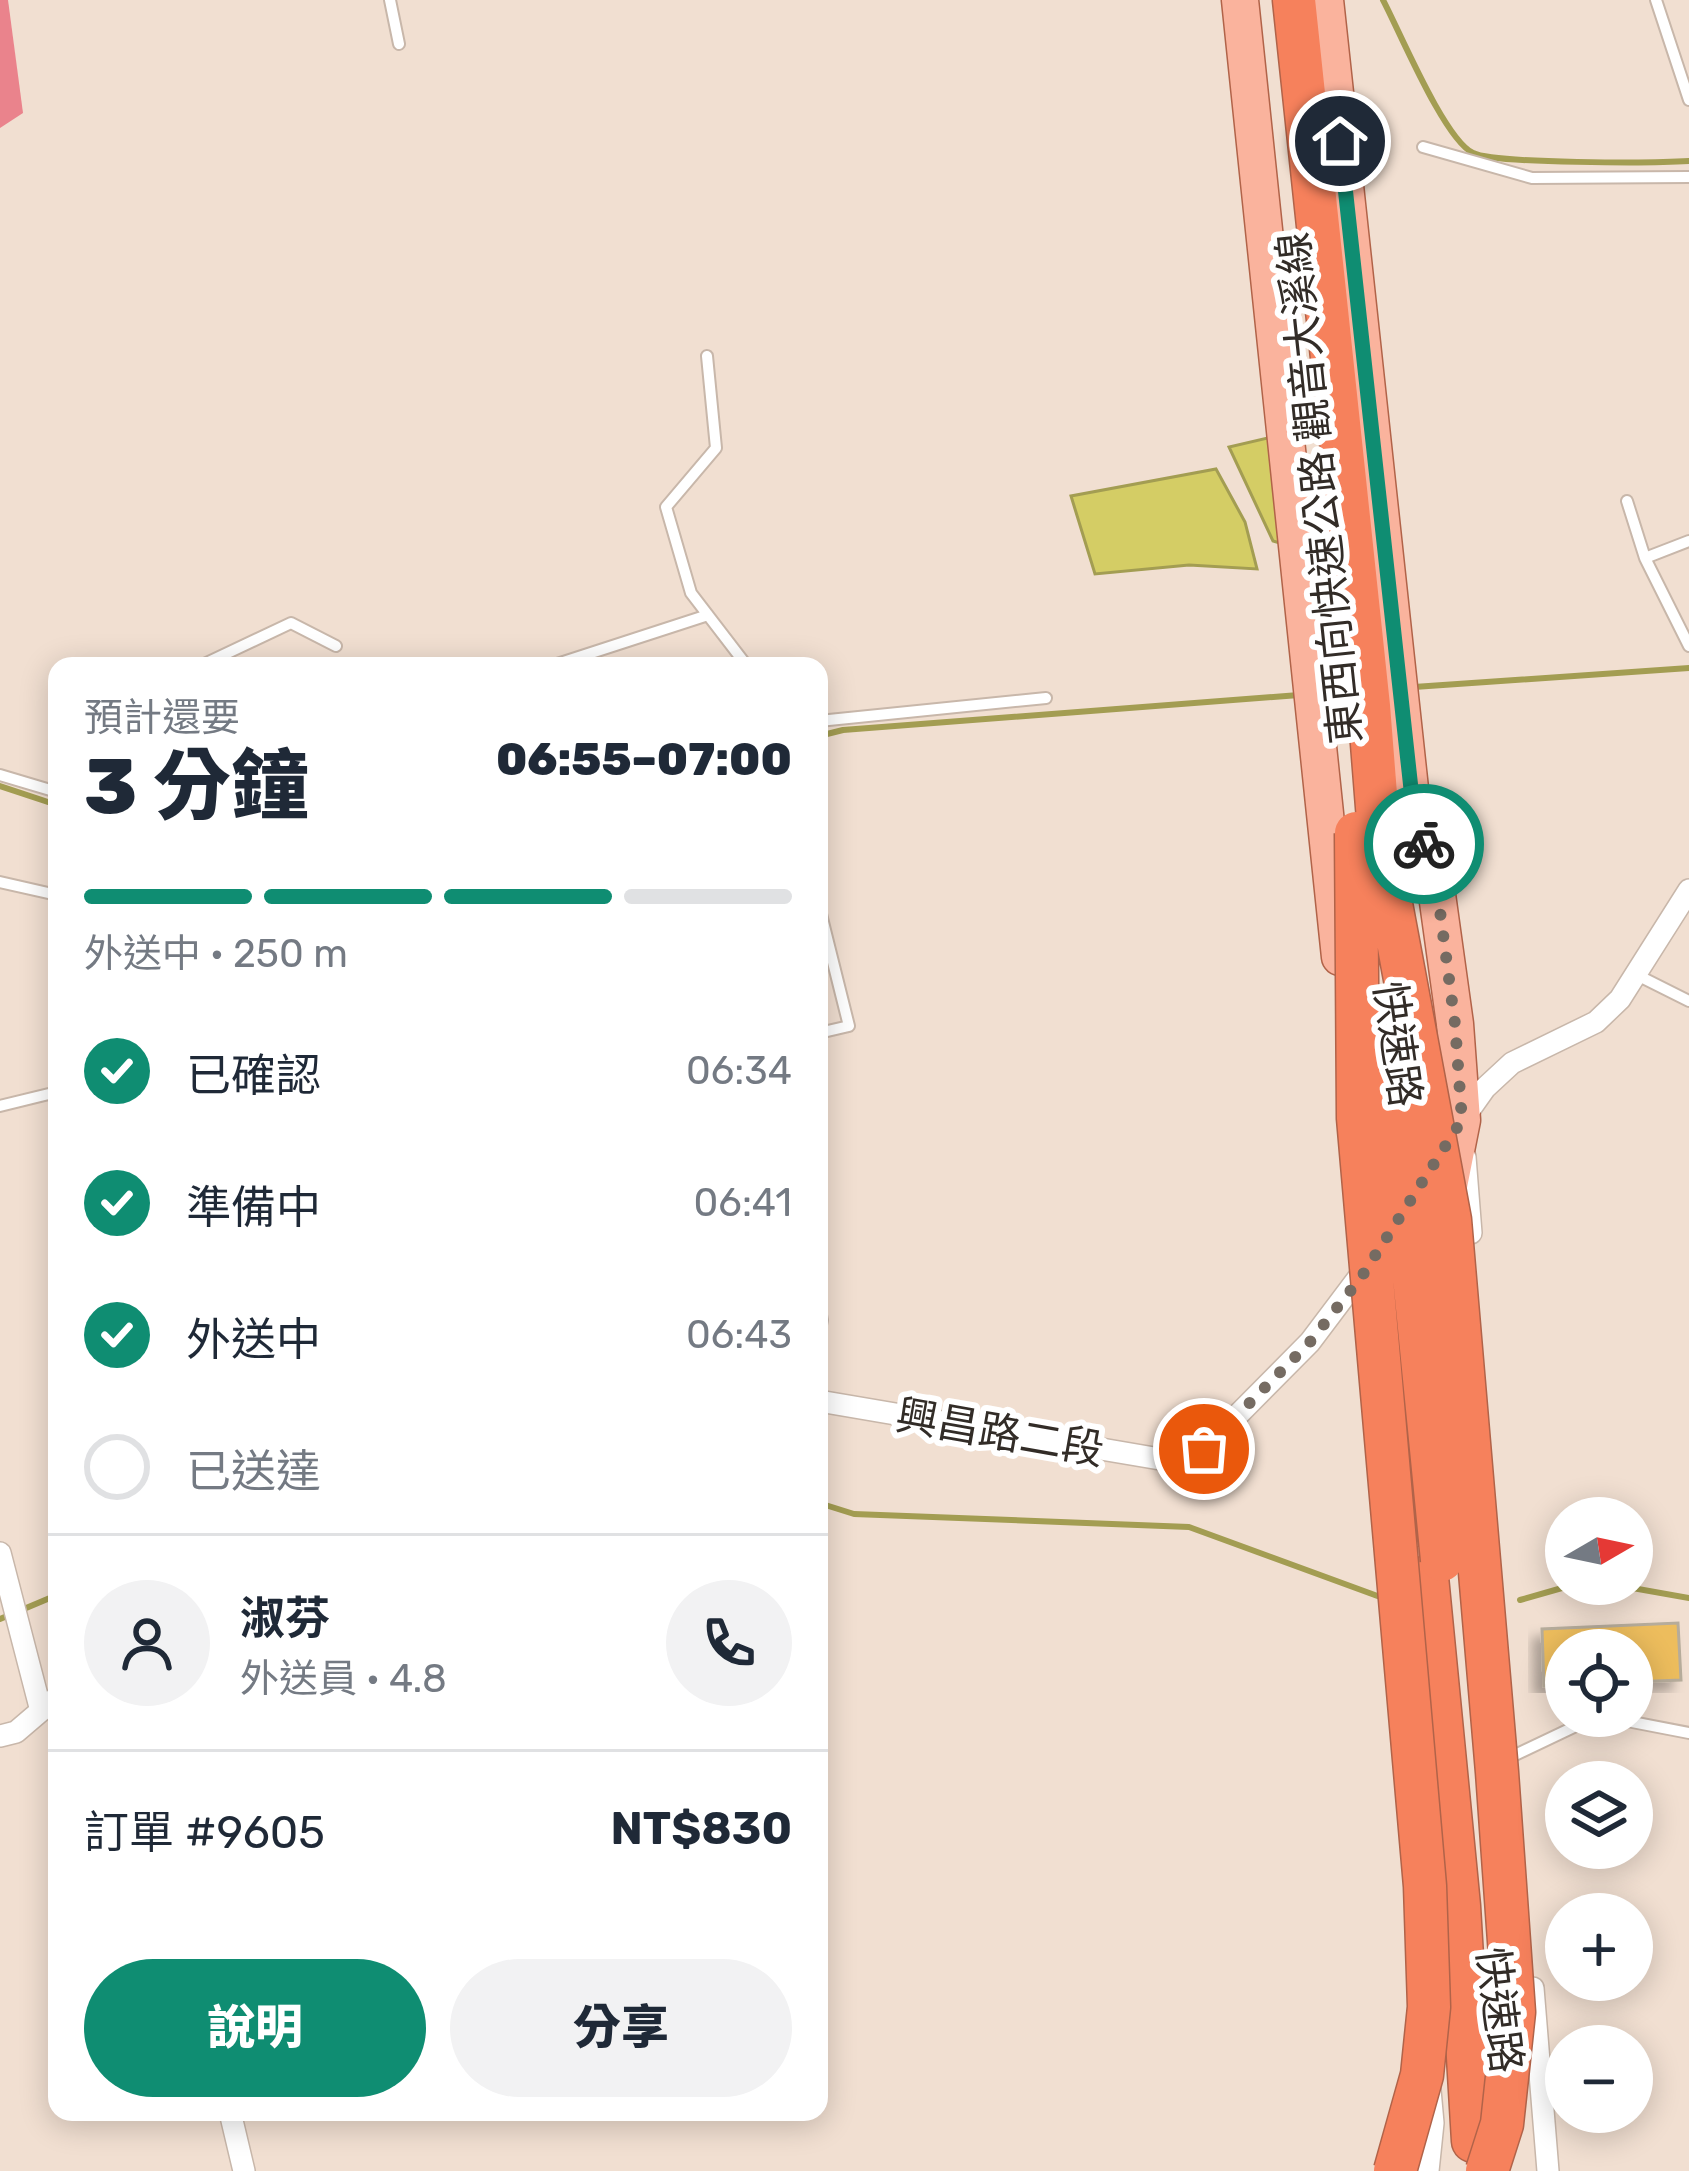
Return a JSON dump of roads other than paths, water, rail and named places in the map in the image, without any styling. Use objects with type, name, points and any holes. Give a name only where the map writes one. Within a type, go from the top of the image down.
[{"type":"highway","name":"東西向快速公路 觀音大溪線","points":[[1266,0],[1368,839]]},
{"type":"highway","name":"東西向快速公路 觀音大溪線","points":[[1294,0],[1369,706],[1368,839]]},
{"type":"highway","points":[[1368,839],[1484,2164]]},
{"type":"highway","points":[[1368,839],[1450,1220],[1514,2012],[1502,2124],[1484,2164]]},
{"type":"highway","points":[[1368,839],[1358,1118],[1425,1886],[1429,2007],[1422,2075],[1394,2171]]},
{"type":"highway","points":[[1434,1569],[1492,2043]]},
{"type":"main road","name":"快速路","points":[[1240,0],[1343,984],[1364,1120],[1369,1263],[1452,2006],[1484,2164]]},
{"type":"main road","name":"快速路","points":[[1325,0],[1412,798],[1434,874],[1455,1024],[1462,1120],[1444,1213],[1445,1311],[1494,1909],[1484,2164]]},
{"type":"main road","points":[[1490,1864],[1515,1773]]},
{"type":"street","points":[[1369,1263],[1486,1088],[1512,1063],[1596,1022],[1620,999],[1689,890]]},
{"type":"street","name":"快速路","points":[[1462,1120],[1548,2171]]},
{"type":"street","name":"快速路","points":[[1369,1263],[1433,2123],[1428,2171]]},
{"type":"street","name":"興昌路二段","points":[[828,1403],[1160,1459],[1184,1458],[1204,1449],[1310,1342],[1369,1263]]},
{"type":"street","points":[[0,1552],[11,1610],[48,1702]]},
{"type":"street","points":[[0,1736],[16,1732],[48,1705]]},
{"type":"street","points":[[232,2121],[244,2171]]},
{"type":"lane","points":[[390,0],[399,44]]},
{"type":"lane","points":[[1656,0],[1689,100]]},
{"type":"lane","points":[[1423,147],[1532,178],[1689,177]]},
{"type":"lane","points":[[707,356],[716,448],[665,507],[691,593],[739,657]]},
{"type":"lane","points":[[1627,501],[1645,558],[1689,646]]},
{"type":"lane","points":[[1645,558],[1689,541]]},
{"type":"lane","points":[[579,657],[708,615]]},
{"type":"lane","points":[[219,657],[290,623],[336,646]]},
{"type":"lane","points":[[828,720],[1046,698]]},
{"type":"lane","points":[[0,775],[48,789]]},
{"type":"lane","points":[[0,882],[48,893]]},
{"type":"lane","points":[[828,942],[849,1026],[828,1031]]},
{"type":"lane","points":[[1636,974],[1689,1001]]},
{"type":"lane","points":[[0,1106],[48,1094]]},
{"type":"lane","points":[[1653,1726],[1689,1733]]},
{"type":"lane","points":[[1515,1773],[1568,1737]]},
{"type":"waterway","points":[[1383,0],[1436,107],[1473,153],[1542,161],[1689,161]]},
{"type":"waterway","points":[[1414,687],[1689,668]]},
{"type":"waterway","points":[[1324,693],[1353,691]]},
{"type":"waterway","points":[[828,734],[1299,695]]},
{"type":"waterway","points":[[0,786],[48,802]]},
{"type":"waterway","points":[[828,1506],[854,1514],[1189,1527],[1383,1598]]},
{"type":"waterway","points":[[1653,1592],[1689,1598]]},
{"type":"waterway","points":[[1520,1600],[1545,1593]]},
{"type":"waterway","points":[[0,1619],[48,1599]]}]
